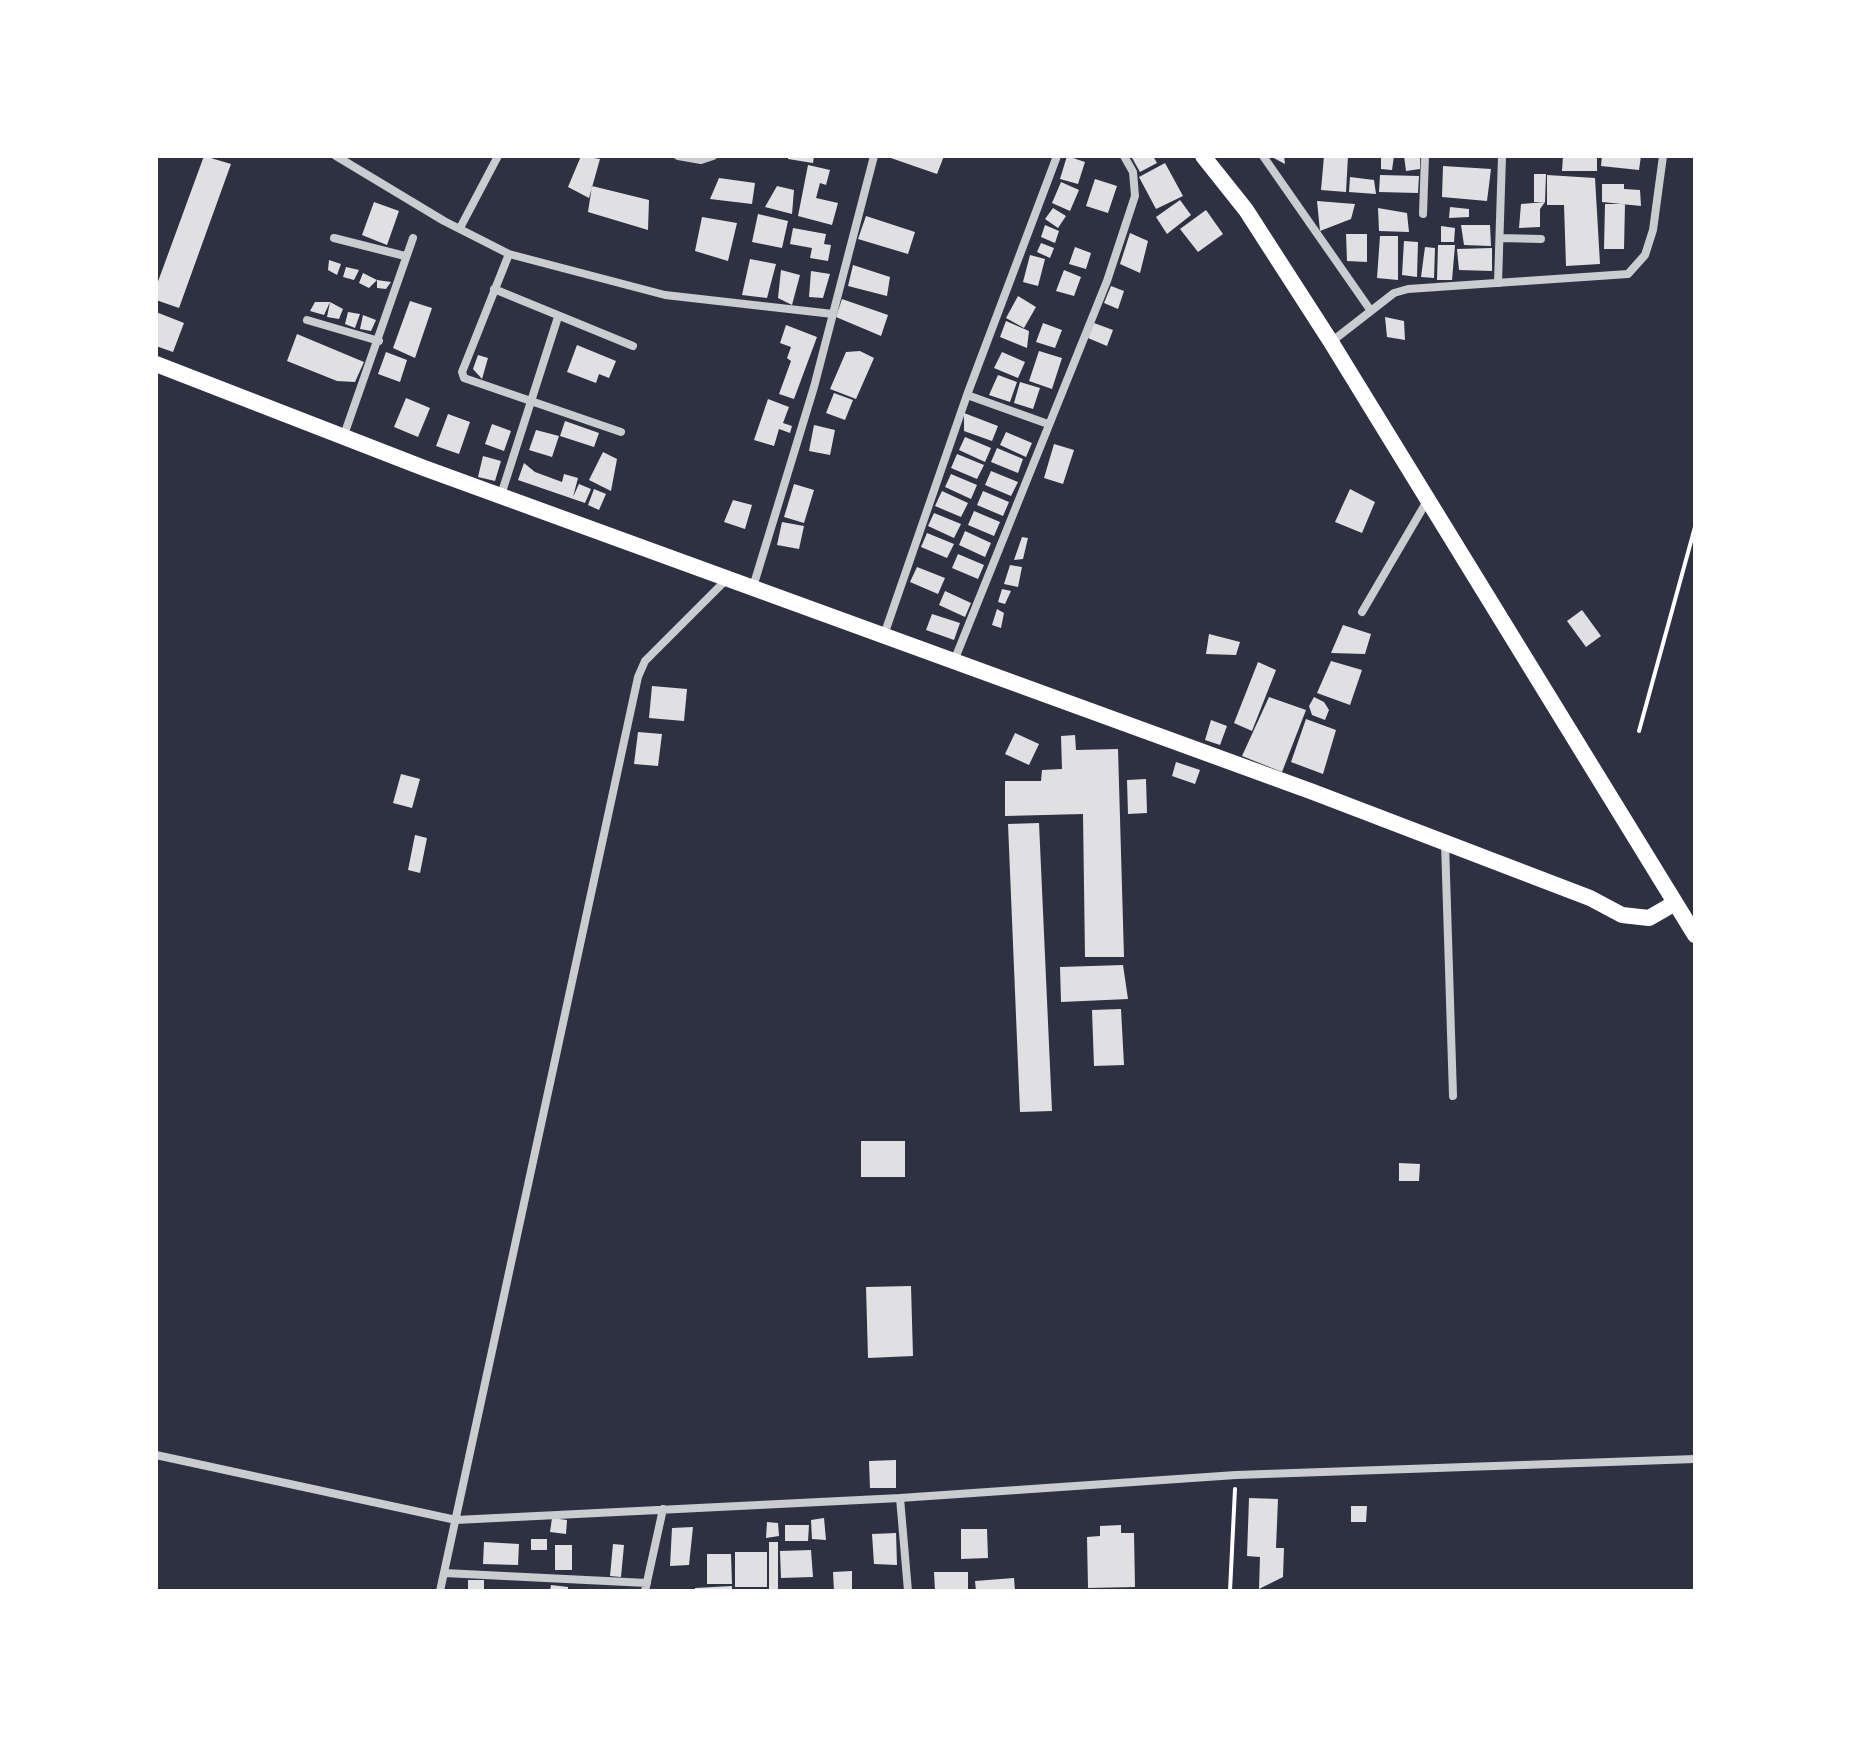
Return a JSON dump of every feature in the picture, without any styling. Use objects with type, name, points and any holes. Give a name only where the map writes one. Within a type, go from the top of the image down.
[{"type":"main road","points":[[1203,156],[1246,210],[1335,339],[1428,500],[1695,935]]},
{"type":"main road","points":[[156,364],[501,496],[1445,842],[1590,898],[1635,919],[1649,918],[1675,903]]},
{"type":"street","points":[[336,156],[509,254],[665,295],[833,314]]},
{"type":"street","points":[[460,228],[498,156]]},
{"type":"street","points":[[678,156],[701,160],[713,156]]},
{"type":"street","points":[[752,588],[833,314],[874,156]]},
{"type":"street","points":[[884,636],[967,395],[1057,156]]},
{"type":"street","points":[[954,661],[1005,541],[1048,424],[1107,281],[1135,196],[1133,172],[1124,156]]},
{"type":"street","points":[[1263,156],[1371,311]]},
{"type":"street","points":[[1423,214],[1425,156]]},
{"type":"street","points":[[1498,283],[1502,156]]},
{"type":"street","points":[[1335,339],[1394,293],[1408,289],[1628,274],[1645,255],[1653,230],[1663,156]]},
{"type":"street","points":[[334,238],[405,256]]},
{"type":"street","points":[[344,435],[413,238]]},
{"type":"street","points":[[1501,238],[1541,239]]},
{"type":"street","points":[[509,254],[463,376],[621,432]]},
{"type":"street","points":[[494,289],[633,346]]},
{"type":"street","points":[[501,496],[558,317]]},
{"type":"street","points":[[307,320],[379,341]]},
{"type":"street","points":[[967,395],[1048,424]]},
{"type":"street","points":[[1362,612],[1428,500]]},
{"type":"street","points":[[440,1591],[638,677],[645,661],[727,579]]},
{"type":"street","points":[[1445,842],[1453,1096]]},
{"type":"street","points":[[156,1455],[456,1520],[900,1498],[1236,1475],[1695,1459]]},
{"type":"street","points":[[900,1498],[908,1591]]},
{"type":"street","points":[[444,1573],[646,1587],[663,1509]]},
{"type":"path","points":[[1639,731],[1695,527]]},
{"type":"path","points":[[1230,1591],[1236,1475]]},
{"type":"building","points":[[204,156],[231,164],[179,308],[156,300],[156,287]]},
{"type":"building","points":[[581,156],[600,159],[589,198],[568,187]]},
{"type":"building","points":[[788,156],[814,156],[813,163],[788,159]]},
{"type":"building","points":[[885,156],[944,156],[937,174]]},
{"type":"building","points":[[1067,156],[1085,162],[1078,184],[1060,179]]},
{"type":"building","points":[[1131,156],[1153,156],[1157,163],[1140,172]]},
{"type":"building","points":[[1270,156],[1284,156],[1285,164]]},
{"type":"building","points":[[1324,156],[1348,156],[1346,192],[1321,190]]},
{"type":"building","points":[[1381,156],[1394,156],[1392,170],[1381,169]]},
{"type":"building","points":[[1404,156],[1420,156],[1420,169],[1406,171]]},
{"type":"building","points":[[1563,156],[1597,156],[1597,171],[1562,171]]},
{"type":"building","points":[[1602,156],[1641,156],[1639,170],[1601,166]]},
{"type":"building","points":[[1165,163],[1183,196],[1156,209],[1139,177]]},
{"type":"building","points":[[808,165],[830,170],[826,185],[820,183],[816,198],[838,203],[832,225],[798,216]]},
{"type":"building","points":[[1443,166],[1491,169],[1487,201],[1442,197]]},
{"type":"building","points":[[1534,174],[1546,174],[1545,202],[1534,202]]},
{"type":"building","points":[[1380,175],[1419,176],[1418,193],[1379,192]]},
{"type":"building","points":[[1547,175],[1595,178],[1600,264],[1566,266],[1564,205],[1547,205]]},
{"type":"building","points":[[1350,177],[1374,180],[1376,194],[1349,192]]},
{"type":"building","points":[[719,178],[755,183],[752,204],[710,199]]},
{"type":"building","points":[[1095,179],[1117,186],[1108,213],[1086,206]]},
{"type":"building","points":[[1061,182],[1079,190],[1070,211],[1052,203]]},
{"type":"building","points":[[1602,184],[1624,184],[1624,189],[1640,190],[1641,206],[1602,202]]},
{"type":"building","points":[[592,186],[649,200],[648,230],[588,212]]},
{"type":"building","points":[[777,186],[794,190],[792,214],[765,207]]},
{"type":"building","points":[[1180,200],[1191,215],[1167,234],[1156,217]]},
{"type":"building","points":[[1317,201],[1355,204],[1351,219],[1320,231]]},
{"type":"building","points":[[374,202],[399,211],[387,245],[362,235]]},
{"type":"building","points":[[1545,202],[1540,209],[1540,227],[1519,228],[1521,204]]},
{"type":"building","points":[[1605,204],[1625,204],[1624,249],[1604,249]]},
{"type":"building","points":[[1450,207],[1469,209],[1469,217],[1449,218]]},
{"type":"building","points":[[1053,208],[1066,216],[1058,228],[1045,219]]},
{"type":"building","points":[[1378,208],[1407,213],[1409,232],[1379,231]]},
{"type":"building","points":[[1206,210],[1223,234],[1198,252],[1180,229]]},
{"type":"building","points":[[758,214],[788,221],[782,248],[752,242]]},
{"type":"building","points":[[866,216],[915,232],[908,254],[858,239]]},
{"type":"building","points":[[702,217],[737,223],[728,261],[695,251]]},
{"type":"building","points":[[1045,225],[1059,231],[1055,243],[1041,237]]},
{"type":"building","points":[[1461,225],[1490,225],[1491,246],[1464,245]]},
{"type":"building","points":[[1441,226],[1455,228],[1454,242],[1441,242]]},
{"type":"building","points":[[793,228],[826,234],[824,244],[831,245],[828,261],[810,258],[812,248],[790,244]]},
{"type":"building","points":[[1130,233],[1148,241],[1140,273],[1120,264]]},
{"type":"building","points":[[1346,234],[1367,234],[1367,262],[1347,261]]},
{"type":"building","points":[[1380,236],[1398,236],[1398,280],[1377,278]]},
{"type":"building","points":[[1404,241],[1418,242],[1417,277],[1402,275]]},
{"type":"building","points":[[1041,243],[1054,248],[1050,258],[1037,252]]},
{"type":"building","points":[[1438,245],[1455,245],[1452,280],[1437,280]]},
{"type":"building","points":[[1075,247],[1091,253],[1086,269],[1069,264]]},
{"type":"building","points":[[1425,247],[1435,248],[1434,278],[1421,277]]},
{"type":"building","points":[[1492,248],[1492,271],[1459,270],[1457,249]]},
{"type":"building","points":[[1030,255],[1045,259],[1038,286],[1023,282]]},
{"type":"building","points":[[750,259],[776,264],[767,298],[742,295]]},
{"type":"building","points":[[329,260],[341,264],[337,275],[328,270]]},
{"type":"building","points":[[853,265],[890,277],[887,296],[848,286]]},
{"type":"building","points":[[346,267],[359,270],[354,280],[343,277]]},
{"type":"building","points":[[781,270],[800,275],[792,305],[778,298]]},
{"type":"building","points":[[1064,270],[1081,277],[1074,296],[1056,291]]},
{"type":"building","points":[[811,271],[830,274],[823,298],[809,297]]},
{"type":"building","points":[[363,273],[377,280],[369,288],[359,283]]},
{"type":"building","points":[[377,280],[391,282],[386,289],[377,288]]},
{"type":"building","points":[[1111,286],[1124,291],[1118,309],[1104,303]]},
{"type":"building","points":[[1018,296],[1036,307],[1024,328],[1006,318]]},
{"type":"building","points":[[842,299],[888,315],[881,336],[836,317]]},
{"type":"building","points":[[410,301],[432,308],[415,358],[393,348]]},
{"type":"building","points":[[315,302],[330,302],[324,315],[310,311]]},
{"type":"building","points":[[330,302],[343,309],[339,319],[327,317]]},
{"type":"building","points":[[156,312],[184,323],[173,352],[156,346]]},
{"type":"building","points":[[348,312],[360,314],[355,328],[345,324]]},
{"type":"building","points":[[363,315],[376,320],[371,331],[360,329]]},
{"type":"building","points":[[1385,317],[1404,321],[1405,340],[1387,337]]},
{"type":"building","points":[[1006,321],[1029,331],[1027,348],[1000,337]]},
{"type":"building","points":[[1043,323],[1062,330],[1055,348],[1036,342]]},
{"type":"building","points":[[1094,323],[1113,330],[1107,346],[1088,338]]},
{"type":"building","points":[[786,325],[817,337],[794,399],[779,394],[791,361],[787,358],[791,347],[780,343]]},
{"type":"building","points":[[297,334],[364,362],[355,382],[337,381],[287,361]]},
{"type":"building","points":[[577,345],[616,361],[609,378],[599,374],[596,383],[567,372]]},
{"type":"building","points":[[860,351],[874,358],[856,399],[830,389],[846,352]]},
{"type":"building","points":[[1039,351],[1062,358],[1052,389],[1029,381]]},
{"type":"building","points":[[386,352],[407,360],[400,382],[378,374]]},
{"type":"building","points":[[1002,352],[1025,362],[1018,378],[994,368]]},
{"type":"building","points":[[478,355],[488,358],[482,379],[473,369]]},
{"type":"building","points":[[998,375],[1017,382],[1010,402],[989,395]]},
{"type":"building","points":[[1020,382],[1040,388],[1033,409],[1014,403]]},
{"type":"building","points":[[834,393],[853,400],[845,420],[826,413]]},
{"type":"building","points":[[406,398],[430,408],[418,437],[394,427]]},
{"type":"building","points":[[768,399],[789,407],[783,423],[792,426],[790,433],[779,429],[774,446],[754,440]]},
{"type":"building","points":[[964,413],[998,426],[992,441],[964,431]]},
{"type":"building","points":[[448,414],[470,422],[459,454],[436,446]]},
{"type":"building","points":[[565,421],[599,433],[594,447],[560,436]]},
{"type":"building","points":[[492,424],[511,431],[504,451],[485,444]]},
{"type":"building","points":[[814,425],[835,430],[830,455],[809,451]]},
{"type":"building","points":[[536,430],[559,436],[552,457],[529,450]]},
{"type":"building","points":[[1006,432],[1032,443],[1026,457],[1000,445]]},
{"type":"building","points":[[965,437],[991,448],[985,462],[959,450]]},
{"type":"building","points":[[1054,444],[1074,450],[1063,484],[1044,478]]},
{"type":"building","points":[[997,448],[1023,459],[1018,473],[991,462]]},
{"type":"building","points":[[603,452],[617,459],[611,491],[589,480]]},
{"type":"building","points":[[957,454],[984,465],[977,479],[951,468]]},
{"type":"building","points":[[483,456],[501,461],[495,481],[478,477]]},
{"type":"building","points":[[524,463],[535,472],[562,482],[564,474],[578,478],[573,497],[579,484],[591,489],[585,503],[518,480]]},
{"type":"building","points":[[991,471],[1018,482],[1011,496],[985,485]]},
{"type":"building","points":[[951,474],[977,485],[971,499],[945,487]]},
{"type":"building","points":[[794,484],[814,490],[804,523],[784,517]]},
{"type":"building","points":[[594,489],[606,494],[599,510],[588,505]]},
{"type":"building","points":[[1350,489],[1375,502],[1362,533],[1335,522]]},
{"type":"building","points":[[942,491],[968,503],[961,517],[935,506]]},
{"type":"building","points":[[983,491],[1009,502],[1003,516],[977,505]]},
{"type":"building","points":[[733,500],[752,505],[745,529],[724,522]]},
{"type":"building","points":[[974,511],[1000,522],[994,536],[968,525]]},
{"type":"building","points":[[934,513],[961,524],[954,538],[928,526]]},
{"type":"building","points":[[782,522],[804,526],[799,549],[777,545]]},
{"type":"building","points":[[965,531],[991,543],[985,557],[959,545]]},
{"type":"building","points":[[927,533],[954,544],[947,558],[921,547]]},
{"type":"building","points":[[1022,537],[1028,538],[1023,559],[1014,560]]},
{"type":"building","points":[[958,554],[984,565],[978,579],[952,568]]},
{"type":"building","points":[[1010,565],[1022,567],[1018,587],[1004,584]]},
{"type":"building","points":[[917,567],[945,578],[938,594],[910,582]]},
{"type":"building","points":[[1002,589],[1011,591],[1005,604],[998,602]]},
{"type":"building","points":[[945,591],[971,603],[965,617],[939,605]]},
{"type":"building","points":[[997,609],[1004,613],[1001,628],[992,625]]},
{"type":"building","points":[[1582,610],[1601,636],[1586,647],[1567,621]]},
{"type":"building","points":[[932,614],[960,623],[954,640],[926,630]]},
{"type":"building","points":[[1343,625],[1371,634],[1365,654],[1331,653]]},
{"type":"building","points":[[1209,634],[1240,642],[1236,655],[1206,654]]},
{"type":"building","points":[[1331,661],[1362,670],[1350,705],[1317,693]]},
{"type":"building","points":[[1258,662],[1276,670],[1252,731],[1234,723]]},
{"type":"building","points":[[652,686],[687,689],[684,721],[649,718]]},
{"type":"building","points":[[1269,697],[1306,710],[1282,772],[1242,756]]},
{"type":"building","points":[[1314,697],[1324,702],[1329,710],[1325,720],[1312,715],[1309,706]]},
{"type":"building","points":[[1306,719],[1336,730],[1323,774],[1291,762]]},
{"type":"building","points":[[1211,720],[1227,726],[1220,745],[1205,740]]},
{"type":"building","points":[[638,732],[662,734],[658,766],[634,764]]},
{"type":"building","points":[[1015,733],[1039,744],[1029,765],[1005,754]]},
{"type":"building","points":[[1075,735],[1076,750],[1118,749],[1124,957],[1085,957],[1083,814],[1005,816],[1005,781],[1041,781],[1042,770],[1062,769],[1061,736]]},
{"type":"building","points":[[1176,762],[1200,770],[1195,784],[1172,776]]},
{"type":"building","points":[[401,774],[420,779],[412,808],[393,803]]},
{"type":"building","points":[[1146,779],[1147,813],[1128,814],[1127,780]]},
{"type":"building","points":[[1039,823],[1052,1111],[1020,1112],[1008,824]]},
{"type":"building","points":[[415,835],[427,838],[420,873],[408,870]]},
{"type":"building","points":[[1123,965],[1128,999],[1061,1002],[1060,967]]},
{"type":"building","points":[[1121,1009],[1124,1065],[1094,1066],[1092,1010]]},
{"type":"building","points":[[861,1141],[905,1141],[905,1177],[861,1177]]},
{"type":"building","points":[[1399,1163],[1420,1164],[1419,1181],[1399,1181]]},
{"type":"building","points":[[911,1286],[913,1356],[868,1358],[866,1287]]},
{"type":"building","points":[[896,1460],[896,1488],[870,1488],[869,1461]]},
{"type":"building","points":[[1249,1498],[1278,1499],[1276,1548],[1284,1548],[1283,1577],[1259,1589],[1260,1557],[1247,1556]]},
{"type":"building","points":[[1351,1506],[1367,1506],[1366,1522],[1351,1522]]},
{"type":"building","points":[[552,1518],[567,1520],[566,1534],[550,1532]]},
{"type":"building","points":[[824,1518],[826,1540],[812,1539],[811,1520]]},
{"type":"building","points":[[767,1522],[778,1523],[779,1536],[766,1538]]},
{"type":"building","points":[[785,1525],[809,1525],[808,1541],[785,1541]]},
{"type":"building","points":[[1121,1525],[1121,1533],[1134,1533],[1135,1587],[1088,1588],[1087,1537],[1100,1536],[1100,1526]]},
{"type":"building","points":[[693,1527],[689,1565],[670,1566],[672,1528]]},
{"type":"building","points":[[961,1529],[987,1529],[988,1558],[961,1559]]},
{"type":"building","points":[[896,1533],[897,1565],[874,1564],[872,1534]]},
{"type":"building","points":[[531,1539],[547,1539],[547,1550],[531,1550]]},
{"type":"building","points":[[484,1542],[519,1544],[518,1565],[483,1564]]},
{"type":"building","points":[[769,1542],[778,1542],[778,1591],[769,1591]]},
{"type":"building","points":[[613,1544],[624,1545],[621,1577],[610,1576]]},
{"type":"building","points":[[555,1545],[572,1545],[572,1570],[555,1570]]},
{"type":"building","points":[[811,1550],[813,1577],[781,1578],[780,1551]]},
{"type":"building","points":[[735,1552],[767,1552],[767,1587],[735,1587]]},
{"type":"building","points":[[707,1554],[731,1554],[732,1584],[707,1584]]},
{"type":"building","points":[[852,1571],[852,1591],[834,1591],[833,1572]]},
{"type":"building","points":[[934,1572],[968,1572],[968,1591],[935,1591]]},
{"type":"building","points":[[1014,1578],[1015,1591],[976,1591],[975,1581]]},
{"type":"building","points":[[468,1580],[484,1580],[484,1591],[468,1591]]},
{"type":"building","points":[[551,1585],[568,1587],[568,1591],[550,1591]]},
{"type":"building","points":[[732,1586],[732,1591],[695,1591],[695,1588]]}]
